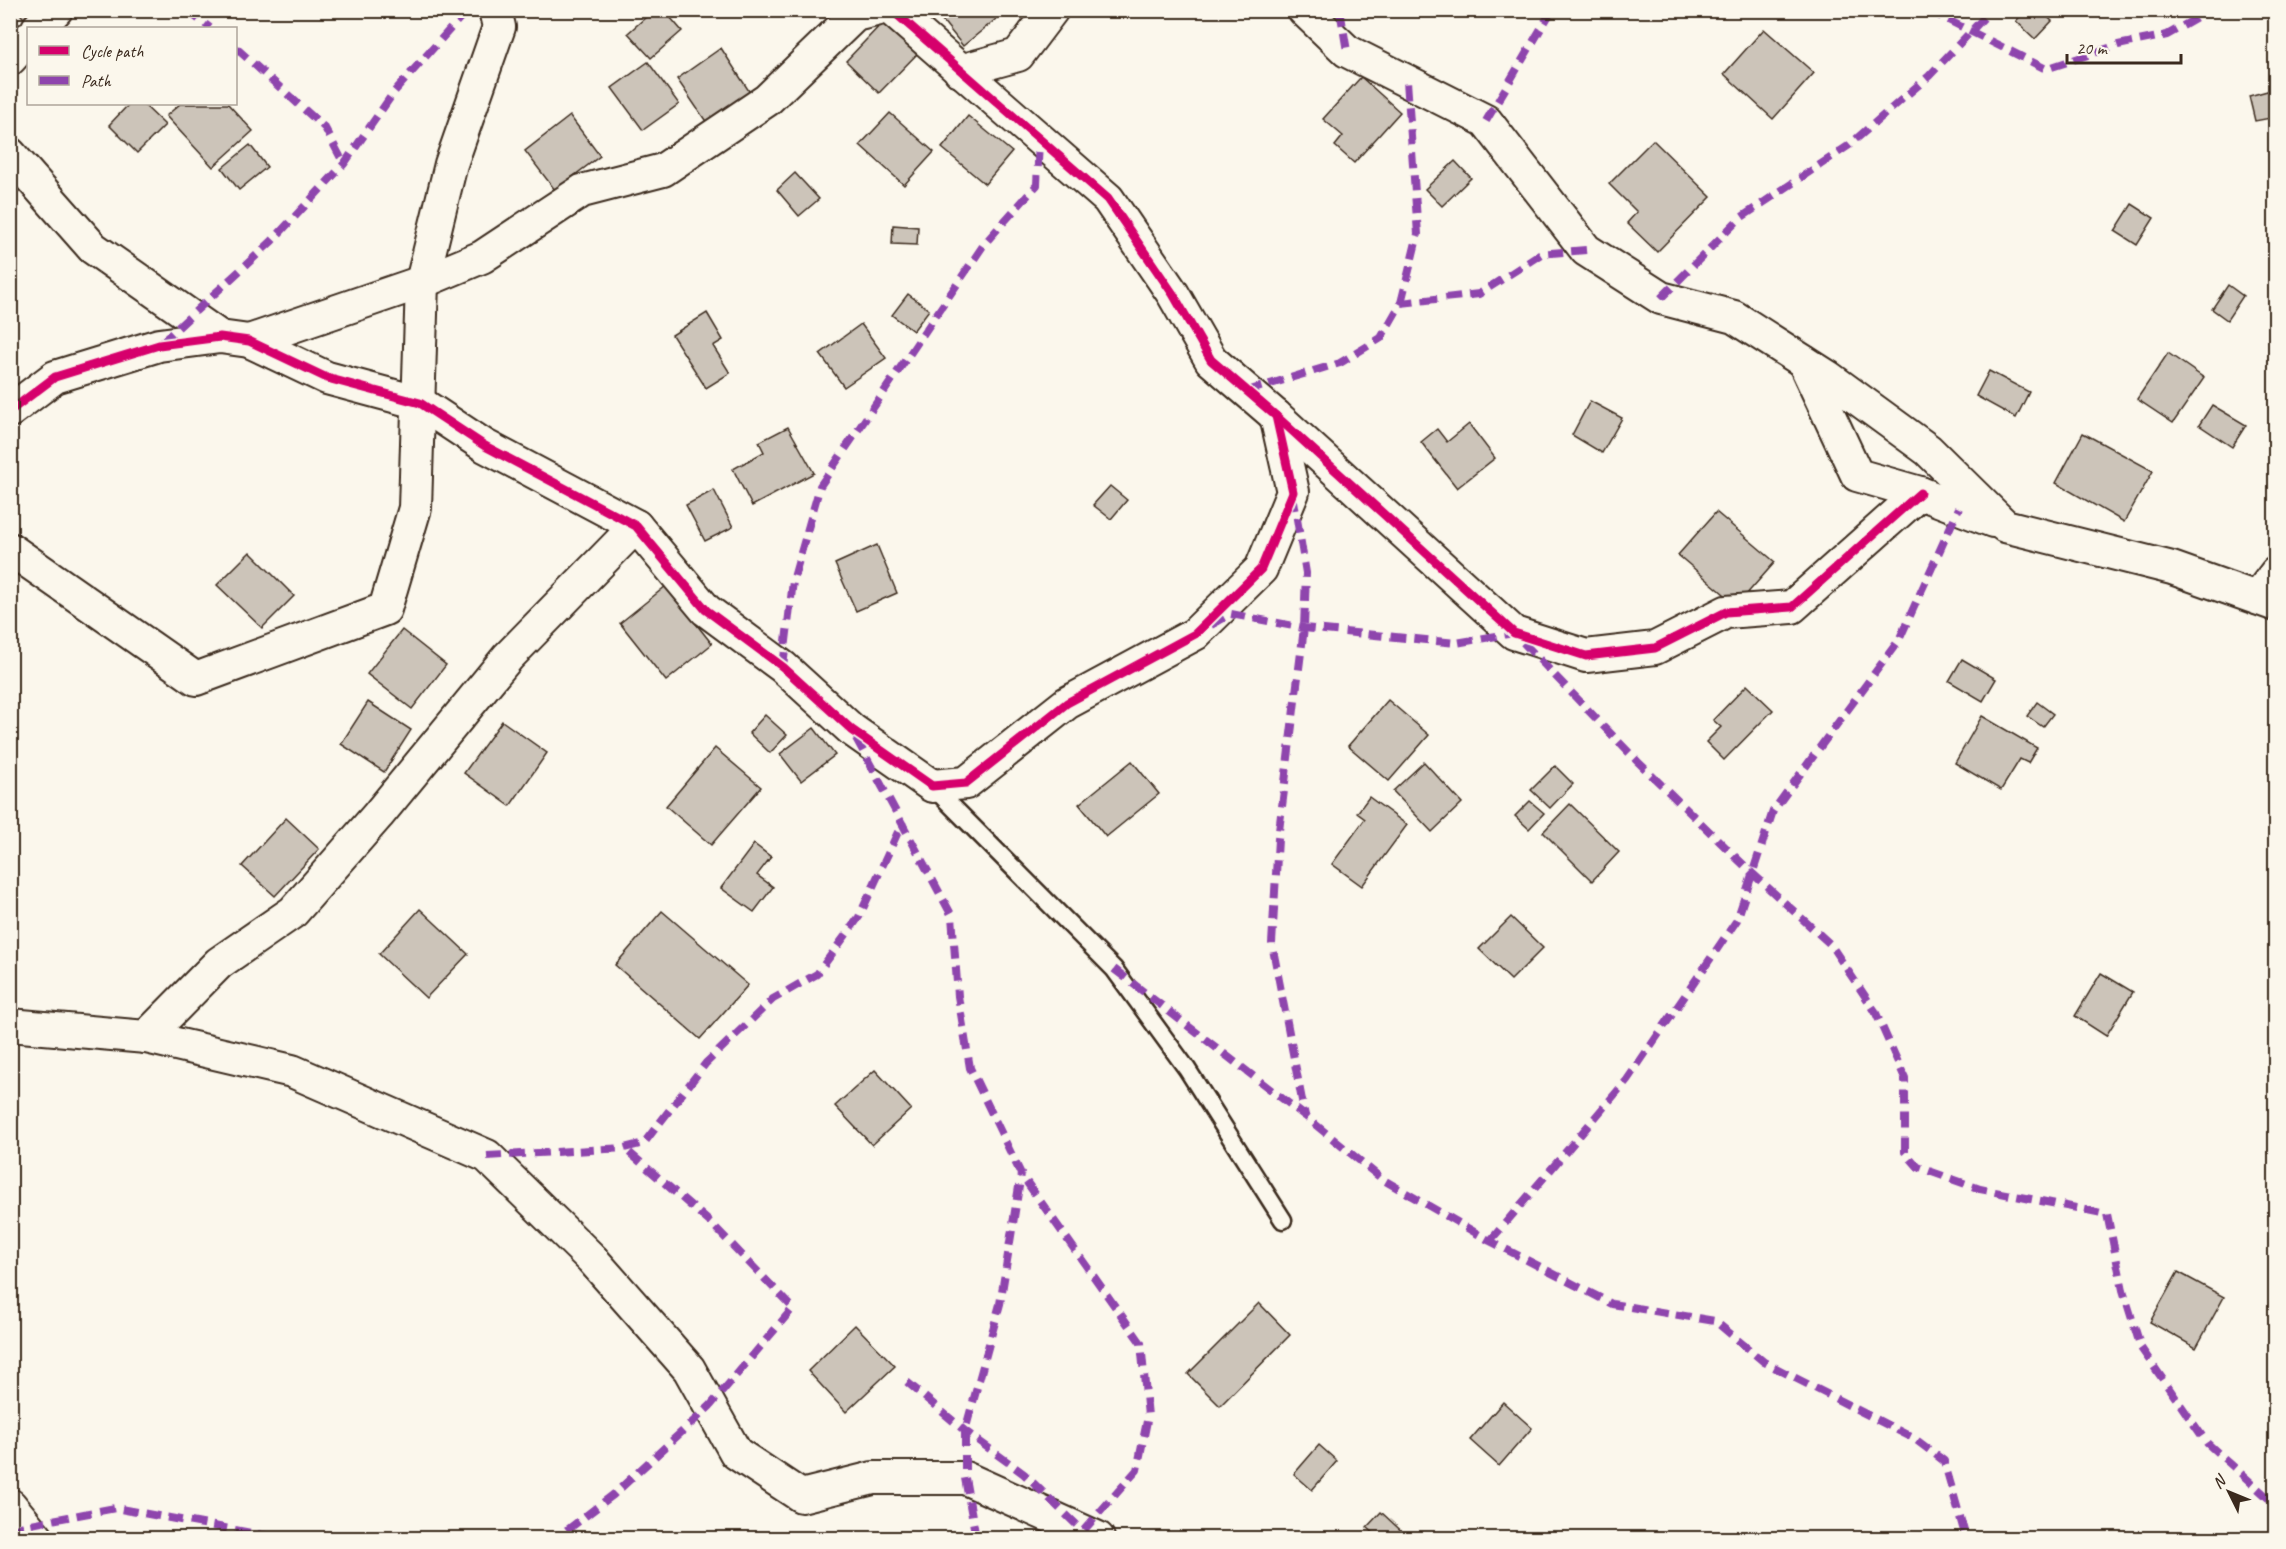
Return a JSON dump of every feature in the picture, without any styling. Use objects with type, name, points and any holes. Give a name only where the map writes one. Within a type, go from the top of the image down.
[{"type":"street","points":[[39,27],[56,10]]},
{"type":"street","points":[[10,549],[196,679],[385,609],[415,508],[422,282],[451,164],[499,27],[495,10]]},
{"type":"street","points":[[10,411],[55,377],[159,345],[235,339],[422,282],[482,257],[582,191],[663,170],[767,100],[855,15],[876,10]]},
{"type":"street","points":[[892,10],[1108,199],[1173,294],[1210,360],[1276,416],[1514,633],[1586,656],[1655,648],[1726,612],[1792,607],[1920,493]]},
{"type":"street","points":[[960,70],[1018,55],[1052,10]]},
{"type":"street","points":[[1304,10],[1347,51],[1486,121],[1586,250],[1661,298],[1734,317],[1804,362],[1928,450],[2005,526]]},
{"type":"street","points":[[10,59],[27,40]]},
{"type":"street","points":[[10,154],[93,248],[235,339],[327,378],[420,403],[485,446],[636,526],[706,610],[783,667],[852,730],[932,786],[966,783],[1067,703],[1195,633],[1261,569],[1293,492],[1276,416]]},
{"type":"street","points":[[1804,362],[1857,475],[1920,493],[2005,526],[2172,568],[2266,601],[2276,573]]},
{"type":"street","points":[[146,1038],[219,963],[293,912],[378,815],[508,657],[636,526]]},
{"type":"street","points":[[10,1025],[146,1038],[292,1071],[487,1156],[592,1258],[689,1369],[736,1453],[801,1496],[873,1478],[965,1478],[1098,1539]]},
{"type":"street","points":[[10,1505],[37,1539]]},
{"type":"lane","points":[[932,786],[1114,969],[1187,1069],[1283,1220]]},
{"type":"building","points":[[17,10],[37,10],[26,21]]},
{"type":"building","points":[[654,10],[664,10],[682,31],[651,58],[628,33]]},
{"type":"building","points":[[934,10],[1007,10],[963,46]]},
{"type":"building","points":[[2026,10],[2040,10],[2052,21],[2035,39],[2016,21]]},
{"type":"building","points":[[885,20],[918,53],[879,93],[846,61]]},
{"type":"building","points":[[1764,29],[1814,73],[1773,119],[1724,74]]},
{"type":"building","points":[[721,48],[751,94],[707,123],[677,79]]},
{"type":"building","points":[[648,62],[679,104],[643,130],[612,88]]},
{"type":"building","points":[[1361,77],[1400,112],[1354,163],[1335,146],[1343,136],[1323,119]]},
{"type":"building","points":[[2271,90],[2276,117],[2255,121],[2249,96]]},
{"type":"building","points":[[128,105],[144,105],[165,125],[137,153],[109,125]]},
{"type":"building","points":[[179,105],[229,105],[253,131],[213,167],[166,116]]},
{"type":"building","points":[[890,113],[934,152],[904,185],[860,145]]},
{"type":"building","points":[[570,116],[600,156],[555,190],[525,151]]},
{"type":"building","points":[[968,116],[1012,152],[985,184],[942,148]]},
{"type":"building","points":[[1653,140],[1711,197],[1657,252],[1627,223],[1637,212],[1609,184]]},
{"type":"building","points":[[250,145],[267,167],[239,190],[222,168]]},
{"type":"building","points":[[1455,161],[1471,178],[1442,206],[1425,189]]},
{"type":"building","points":[[795,173],[819,199],[799,216],[777,190]]},
{"type":"building","points":[[2132,204],[2154,218],[2137,245],[2115,231]]},
{"type":"building","points":[[893,225],[918,227],[917,245],[892,244]]},
{"type":"building","points":[[2228,285],[2243,296],[2227,320],[2212,309]]},
{"type":"building","points":[[908,294],[929,310],[913,331],[892,315]]},
{"type":"building","points":[[707,313],[723,340],[713,346],[730,373],[706,388],[672,335]]},
{"type":"building","points":[[861,324],[886,358],[844,387],[820,354]]},
{"type":"building","points":[[2168,353],[2204,378],[2173,423],[2137,399]]},
{"type":"building","points":[[1989,371],[2029,392],[2016,418],[1976,396]]},
{"type":"building","points":[[1590,401],[1622,418],[1602,453],[1572,435]]},
{"type":"building","points":[[2212,405],[2246,425],[2232,447],[2199,425]]},
{"type":"building","points":[[1469,424],[1495,458],[1457,488],[1421,442],[1437,429],[1447,442]]},
{"type":"building","points":[[788,427],[814,473],[752,506],[733,469],[764,452],[759,442]]},
{"type":"building","points":[[2083,433],[2153,471],[2124,522],[2056,483]]},
{"type":"building","points":[[1110,486],[1127,500],[1111,519],[1093,505]]},
{"type":"building","points":[[714,490],[733,527],[705,541],[686,505]]},
{"type":"building","points":[[1716,512],[1775,562],[1737,605],[1678,555]]},
{"type":"building","points":[[877,545],[897,593],[856,611],[835,564]]},
{"type":"building","points":[[250,552],[294,596],[262,628],[217,585]]},
{"type":"building","points":[[666,586],[712,644],[666,681],[620,623]]},
{"type":"building","points":[[402,630],[446,665],[412,709],[367,674]]},
{"type":"building","points":[[1962,659],[1996,679],[1983,701],[1949,681]]},
{"type":"building","points":[[1747,685],[1773,710],[1724,760],[1706,742],[1721,727],[1713,720]]},
{"type":"building","points":[[1388,700],[1429,735],[1389,781],[1348,746]]},
{"type":"building","points":[[368,702],[411,730],[384,772],[341,744]]},
{"type":"building","points":[[2037,702],[2053,714],[2043,727],[2027,716]]},
{"type":"building","points":[[765,715],[787,735],[770,753],[749,733]]},
{"type":"building","points":[[1982,716],[2037,748],[2028,763],[2020,759],[2001,790],[1955,763]]},
{"type":"building","points":[[502,721],[547,753],[510,806],[464,773]]},
{"type":"building","points":[[814,728],[835,755],[801,781],[780,754]]},
{"type":"building","points":[[715,748],[761,787],[711,845],[666,806]]},
{"type":"building","points":[[1132,761],[1159,794],[1106,837],[1079,804]]},
{"type":"building","points":[[1424,762],[1462,803],[1432,832],[1393,791]]},
{"type":"building","points":[[1555,766],[1573,784],[1550,808],[1531,790]]},
{"type":"building","points":[[1369,797],[1407,825],[1362,886],[1332,864],[1365,819],[1357,813]]},
{"type":"building","points":[[1530,801],[1544,813],[1529,829],[1515,816]]},
{"type":"building","points":[[1570,804],[1619,852],[1592,881],[1543,832]]},
{"type":"building","points":[[286,818],[319,849],[275,896],[242,866]]},
{"type":"building","points":[[754,844],[771,857],[757,875],[773,887],[754,912],[721,888]]},
{"type":"building","points":[[420,909],[468,954],[426,998],[379,954]]},
{"type":"building","points":[[662,911],[748,985],[700,1039],[615,965]]},
{"type":"building","points":[[1511,917],[1543,948],[1511,980],[1479,949]]},
{"type":"building","points":[[2101,973],[2133,992],[2106,1036],[2075,1016]]},
{"type":"building","points":[[875,1070],[911,1109],[872,1145],[835,1106]]},
{"type":"building","points":[[2178,1272],[2224,1297],[2196,1348],[2150,1322]]},
{"type":"building","points":[[1259,1303],[1290,1335],[1220,1406],[1188,1374]]},
{"type":"building","points":[[855,1325],[895,1366],[846,1412],[808,1371]]},
{"type":"building","points":[[1503,1402],[1532,1428],[1499,1466],[1470,1440]]},
{"type":"building","points":[[1319,1445],[1337,1461],[1312,1490],[1294,1474]]},
{"type":"building","points":[[1381,1512],[1409,1538],[1379,1538],[1367,1527]]},
{"type":"marked path","points":[[187,10],[209,27]]},
{"type":"marked path","points":[[161,343],[272,241],[344,164],[394,92],[467,10]]},
{"type":"marked path","points":[[1340,10],[1347,51]]},
{"type":"marked path","points":[[1486,121],[1552,10]]},
{"type":"marked path","points":[[1928,10],[2046,69],[2118,45],[2167,35],[2211,10]]},
{"type":"marked path","points":[[1661,298],[1739,219],[1848,146],[1929,76],[1991,10]]},
{"type":"marked path","points":[[237,49],[325,128],[344,164]]},
{"type":"marked path","points":[[1401,303],[1418,234],[1407,81]]},
{"type":"marked path","points":[[783,667],[793,581],[820,486],[985,243],[1037,185],[1039,140]]},
{"type":"marked path","points":[[1247,391],[1340,363],[1381,338],[1401,303],[1479,294],[1541,254],[1586,250]]},
{"type":"marked path","points":[[1293,495],[1306,573],[1304,628],[1278,839],[1272,944],[1305,1116]]},
{"type":"marked path","points":[[1490,1241],[1627,1080],[1737,920],[1773,811],[1899,640],[1959,508]]},
{"type":"marked path","points":[[1211,625],[1231,614],[1304,628],[1456,643],[1514,633],[1638,762],[1753,874],[1830,944],[1875,1011],[1905,1078],[1905,1152],[1918,1167],[1980,1189],[2107,1214],[2123,1290],[2141,1348],[2207,1443],[2276,1505]]},
{"type":"marked path","points":[[856,738],[952,916],[958,996],[970,1068],[1021,1174],[1141,1343],[1148,1416],[1137,1470],[1077,1538]]},
{"type":"marked path","points":[[487,1156],[624,1148],[644,1143],[706,1063],[773,999],[817,974],[859,917],[903,821]]},
{"type":"marked path","points":[[1114,969],[1305,1116],[1382,1179],[1490,1241],[1612,1304],[1715,1321],[1764,1362],[1915,1439],[1944,1461],[1966,1538]]},
{"type":"marked path","points":[[523,1538],[558,1537],[613,1495],[710,1406],[793,1308],[712,1224],[624,1148]]},
{"type":"marked path","points":[[976,1538],[965,1478],[965,1431],[1000,1304],[1021,1174]]},
{"type":"marked path","points":[[907,1382],[965,1431],[1024,1474],[1082,1530]]},
{"type":"marked path","points":[[10,1532],[26,1525],[115,1508],[279,1538]]},
{"type":"cycle path","points":[[892,10],[1108,199],[1173,294],[1211,360],[1276,416],[1514,633],[1586,656],[1655,648],[1726,612],[1792,607],[1920,493]]},
{"type":"cycle path","points":[[10,411],[55,377],[159,345],[220,337],[249,341],[327,378],[420,403],[485,446],[636,526],[706,610],[783,667],[852,730],[932,786],[966,783],[1067,703],[1195,634],[1261,569],[1293,492],[1276,416]]}]
